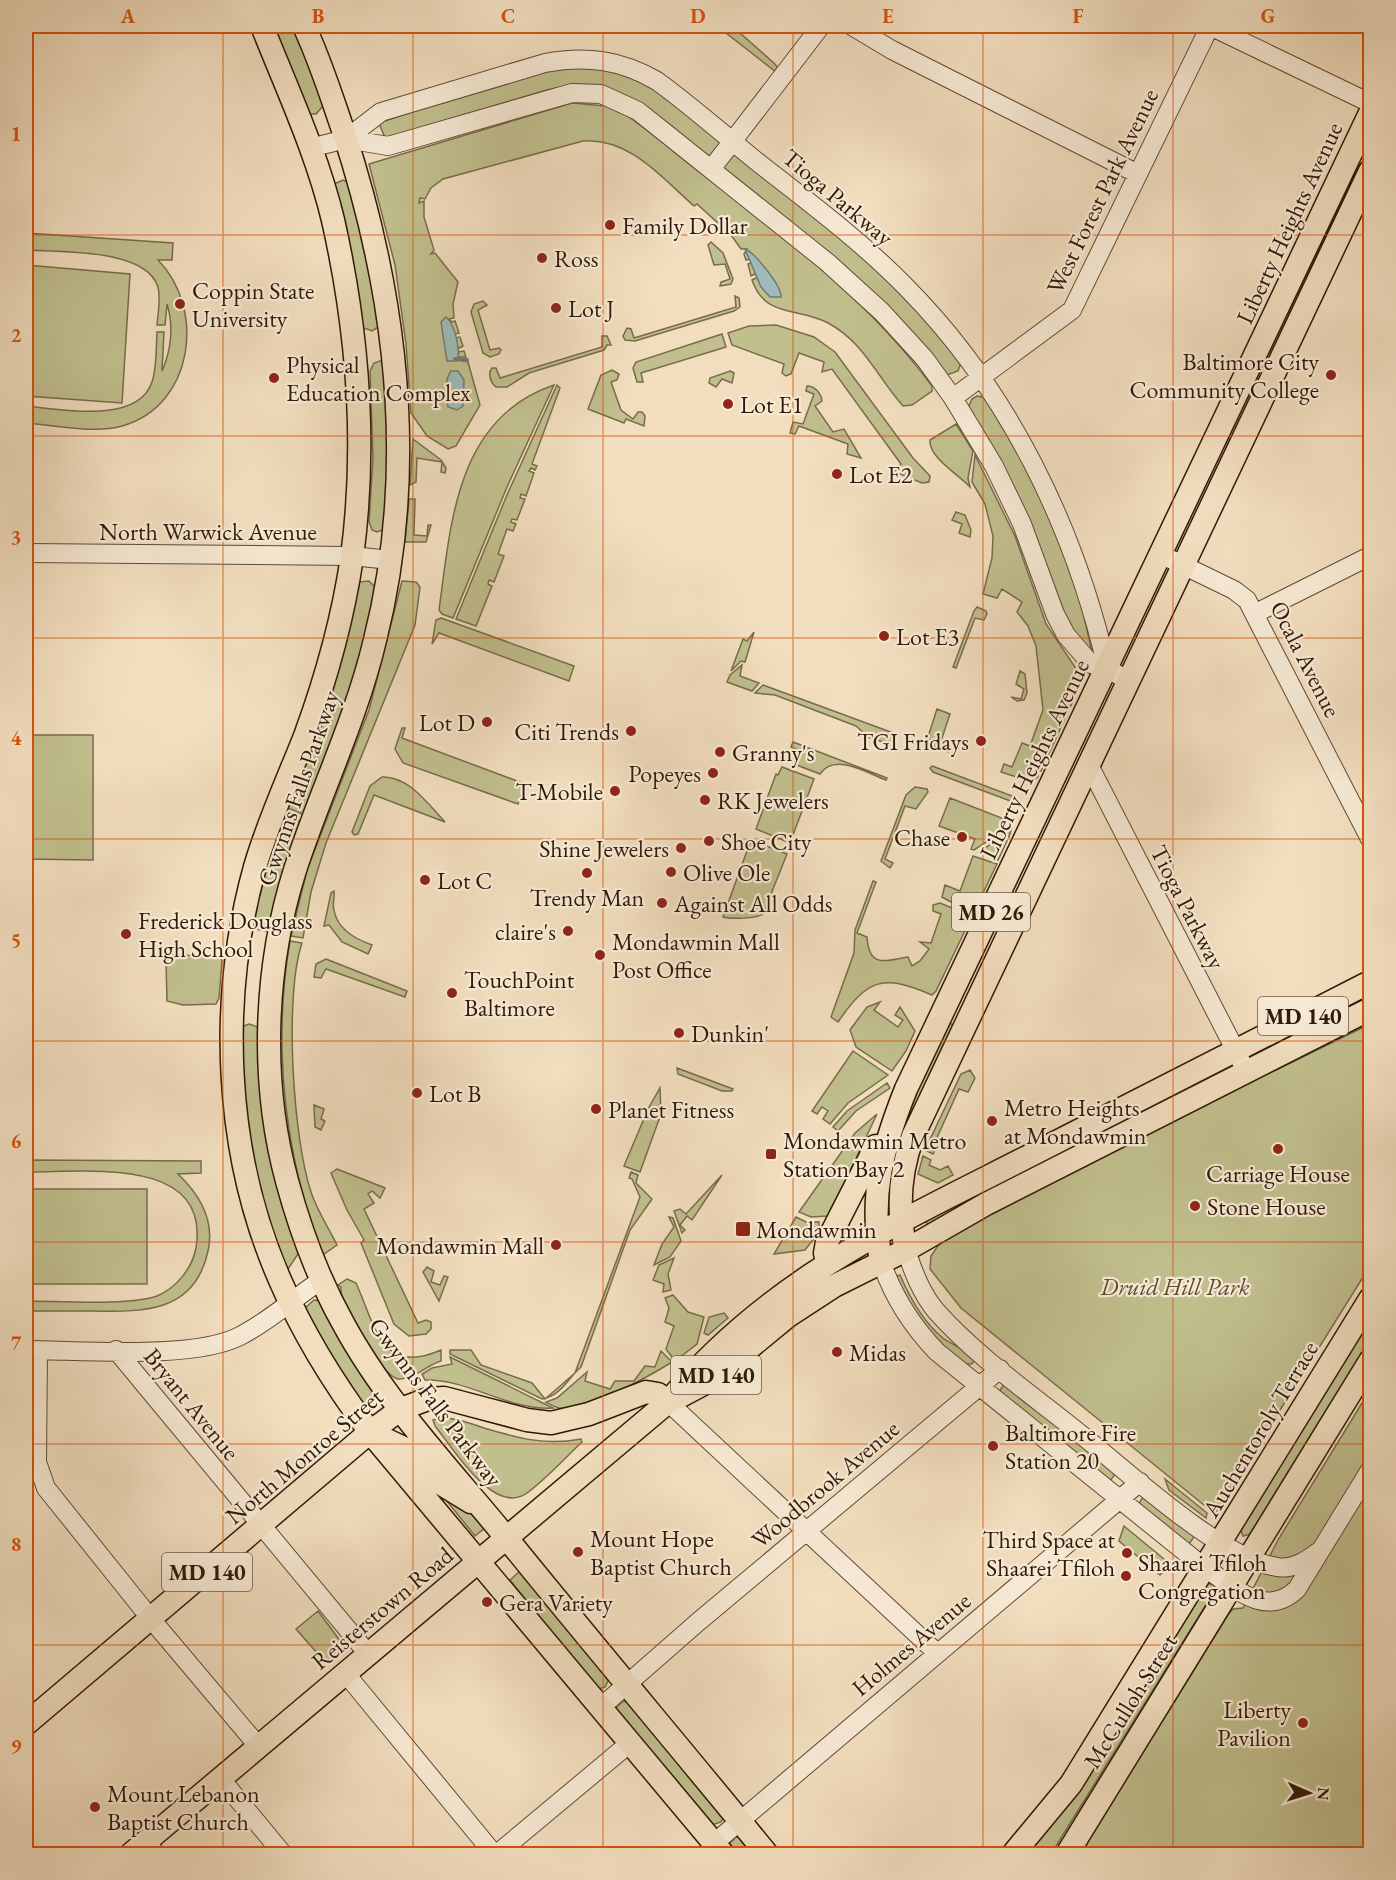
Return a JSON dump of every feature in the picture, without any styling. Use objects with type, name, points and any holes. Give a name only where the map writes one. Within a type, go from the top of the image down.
[{"type":"main road","name":"Gwynns Falls Parkway","points":[[261,26],[310,148],[333,219],[356,352],[360,448],[352,556],[329,660],[305,734],[255,868],[238,949],[232,1061],[240,1148],[265,1242],[290,1301],[342,1394],[370,1432],[718,1849]]},
{"type":"main road","name":"Gwynns Falls Parkway","points":[[304,26],[358,174],[378,256],[393,346],[399,447],[390,560],[374,646],[341,749],[293,876],[274,970],[271,1061],[277,1138],[291,1194],[342,1322],[401,1409],[767,1854]]},
{"type":"main road","name":"Liberty Heights Avenue","points":[[881,1262],[876,1233],[879,1167],[906,1089],[1371,113]]},
{"type":"main road","name":"MD 26","points":[[906,1250],[900,1221],[902,1177],[914,1136],[1371,171]]},
{"type":"main road","name":"MD 140","points":[[827,1262],[876,1233],[1371,982]]},
{"type":"main road","name":"Reisterstown Road","points":[[668,1402],[710,1381],[780,1322],[813,1299],[906,1250],[986,1204],[1371,1009]]},
{"type":"main road","points":[[827,1262],[825,1253],[827,1242],[906,1089]]},
{"type":"main road","name":"Reisterstown Road","points":[[145,1850],[221,1779],[668,1402],[695,1370],[775,1299],[827,1262]]},
{"type":"main road","name":"Auchentoroly Terrace","points":[[1013,1854],[1071,1784],[1371,1299]]},
{"type":"main road","name":"McCulloh Street","points":[[1067,1854],[1371,1361]]},
{"type":"main road","name":"North Monroe Street","points":[[26,1724],[262,1527],[370,1432],[401,1409],[415,1402],[444,1398],[527,1420],[551,1423],[574,1419],[646,1392],[658,1394],[668,1402]]},
{"type":"main road","points":[[370,1432],[408,1450],[450,1491],[481,1506]]},
{"type":"street","points":[[712,168],[821,26]]},
{"type":"street","points":[[852,26],[902,55],[1138,174]]},
{"type":"street","points":[[1210,26],[1371,103]]},
{"type":"street","name":"West Forest Park Avenue","points":[[953,398],[1072,310],[1210,26]]},
{"type":"street","name":"Tioga Parkway","points":[[346,140],[381,112],[546,63],[587,58],[624,65],[657,81],[848,233],[899,280],[956,342],[1027,449],[1046,487],[1075,560],[1107,668]]},
{"type":"street","name":"Tioga Parkway","points":[[310,148],[346,140],[388,146],[555,96],[593,94],[614,98],[638,111],[827,262],[882,312],[925,359],[953,398],[1009,494],[1066,635],[1090,664],[1107,668],[1128,681]]},
{"type":"street","name":"North Warwick Avenue","points":[[26,553],[352,556],[390,560]]},
{"type":"street","name":"Ocala Avenue","points":[[1162,555],[1234,590],[1247,600],[1371,839]]},
{"type":"street","points":[[1256,614],[1371,556]]},
{"type":"street","name":"Tioga Parkway","points":[[1089,765],[1246,1071]]},
{"type":"street","points":[[906,1250],[919,1284],[935,1309],[1000,1369],[1200,1530],[1221,1544],[1272,1566],[1290,1567],[1305,1561],[1324,1547]]},
{"type":"street","name":"Liberty Heights Avenue","points":[[881,1262],[894,1294],[911,1323],[937,1352],[1205,1568],[1256,1601],[1271,1602],[1284,1599],[1300,1585],[1371,1470]]},
{"type":"street","points":[[259,1747],[55,1501],[41,1478],[37,1462],[32,1350],[183,1349],[224,1343],[254,1328],[323,1279]]},
{"type":"street","name":"Bryant Avenue","points":[[117,1350],[369,1654]]},
{"type":"street","name":"Woodbrook Avenue","points":[[601,1707],[977,1386],[1000,1369]]},
{"type":"street","points":[[668,1402],[937,1653]]},
{"type":"street","name":"Holmes Avenue","points":[[718,1849],[739,1820],[1140,1482]]},
{"type":"street","points":[[346,1674],[496,1854],[630,1743]]},
{"type":"street","points":[[221,1779],[283,1854]]},
{"type":"green space","points":[[268,26],[294,26],[323,98],[323,106],[316,114],[306,114]]},
{"type":"green space","points":[[717,26],[732,26],[775,64],[778,68],[776,72]]},
{"type":"green space","points":[[584,65],[641,79],[721,142],[709,157],[672,126],[636,101],[616,92],[595,87],[572,86],[547,90],[385,138],[379,123],[527,72]]},
{"type":"green space","points":[[572,103],[606,106],[626,115],[795,246],[881,326],[932,386],[932,391],[912,405],[903,406],[861,350],[840,331],[816,318],[783,310],[765,300],[752,280],[758,277],[755,274],[751,276],[748,264],[752,263],[750,259],[746,260],[744,254],[747,249],[741,249],[731,235],[697,204],[694,206],[657,172],[630,153],[616,146],[583,141],[443,179],[431,188],[425,199],[420,198],[419,203],[424,201],[424,217],[434,250],[431,254],[435,253],[458,282],[453,304],[454,318],[449,319],[452,322],[455,321],[459,333],[455,334],[455,338],[460,337],[463,346],[457,349],[458,352],[464,351],[466,357],[459,357],[458,360],[468,362],[480,405],[456,446],[448,449],[427,436],[411,413],[406,344],[395,265],[369,164]]},
{"type":"green space","points":[[732,151],[838,233],[919,309],[961,363],[958,371],[947,375],[723,168]]},
{"type":"green space","points":[[343,180],[353,184],[380,326],[372,331],[361,327],[334,184]]},
{"type":"green space","points":[[26,233],[173,243],[172,260],[158,260],[173,280],[183,304],[187,329],[185,354],[178,378],[165,399],[146,415],[122,426],[99,429],[26,423],[26,406],[96,411],[131,404],[144,395],[152,382],[156,364],[157,332],[164,332],[162,371],[168,355],[171,330],[167,304],[165,325],[157,325],[158,287],[150,274],[137,265],[119,259],[79,252],[26,250]]},
{"type":"green space","points":[[711,242],[723,253],[733,279],[731,284],[720,286],[721,282],[730,279],[725,264],[714,265],[708,245]]},
{"type":"green space","points":[[26,265],[130,274],[122,403],[26,396]]},
{"type":"green space","points":[[735,296],[739,298],[740,307],[734,311],[635,341],[625,340],[623,336],[627,328],[631,329],[634,338],[736,307]]},
{"type":"green space","points":[[483,301],[487,305],[478,310],[490,350],[499,348],[501,350],[499,354],[490,357],[483,353],[471,312],[474,304]]},
{"type":"green space","points":[[776,325],[814,337],[835,352],[913,458],[930,476],[929,482],[922,483],[895,472],[901,464],[832,369],[822,372],[824,362],[799,353],[791,374],[786,376],[782,373],[784,364],[732,345],[728,333],[749,326]]},
{"type":"green space","points":[[722,334],[726,347],[641,373],[643,382],[637,382],[633,368],[636,362]]},
{"type":"green space","points":[[602,336],[607,336],[611,345],[607,345],[604,350],[529,373],[507,387],[496,387],[491,381],[492,368],[496,368],[500,378],[602,347]]},
{"type":"green space","points":[[383,361],[390,468],[383,530],[377,532],[372,530],[369,522],[373,457],[370,371],[374,363]]},
{"type":"green space","points":[[612,370],[619,374],[617,380],[611,382],[621,410],[633,419],[638,412],[642,412],[645,416],[644,426],[626,419],[624,423],[588,409],[601,375]]},
{"type":"green space","points":[[730,371],[734,373],[732,383],[722,379],[716,387],[709,383],[710,378]]},
{"type":"green space","points":[[554,385],[507,487],[453,618],[442,614],[439,610],[455,509],[464,477],[478,448],[496,422],[521,401]]},
{"type":"green space","points":[[557,385],[560,388],[532,464],[537,466],[535,470],[531,468],[529,471],[534,473],[526,496],[521,494],[520,498],[525,499],[517,520],[512,519],[511,522],[516,524],[513,531],[507,529],[498,554],[504,556],[494,582],[489,580],[488,584],[492,586],[476,626],[456,619],[507,495]]},
{"type":"green space","points":[[807,386],[813,387],[819,393],[822,401],[815,406],[833,432],[844,429],[861,458],[847,454],[848,444],[799,426],[795,434],[790,433],[793,422],[803,424],[814,394],[806,391]]},
{"type":"green space","points":[[977,396],[987,398],[1043,496],[1081,603],[1092,652],[1076,640],[968,408],[972,399]]},
{"type":"green space","points":[[956,424],[973,451],[968,478],[970,487],[939,459],[931,447],[930,440]]},
{"type":"green space","points":[[413,439],[441,460],[446,468],[445,473],[441,472],[442,462],[417,458],[416,482],[410,485]]},
{"type":"green space","points":[[975,455],[1015,536],[1046,624],[1083,679],[1041,771],[1038,771],[1038,777],[1032,782],[1001,772],[1004,764],[1012,767],[1022,743],[1030,746],[1043,710],[1036,646],[1028,626],[1017,612],[1022,602],[1002,589],[997,598],[983,594],[992,558],[993,536],[985,504],[972,482]]},
{"type":"green space","points":[[409,499],[415,499],[414,535],[427,536],[428,525],[431,525],[426,542],[405,542]]},
{"type":"green space","points":[[956,512],[965,515],[971,530],[970,537],[959,533],[962,524],[952,520]]},
{"type":"green space","points":[[369,581],[377,589],[364,655],[307,816],[283,806],[359,582]]},
{"type":"green space","points":[[402,581],[416,582],[420,587],[415,625],[326,843],[311,892],[303,938],[291,936],[307,870],[369,710]]},
{"type":"green space","points":[[977,607],[986,611],[987,614],[984,620],[975,618],[956,668],[953,667],[974,611]]},
{"type":"green space","points":[[441,618],[574,666],[569,681],[439,633],[432,644],[436,620]]},
{"type":"green space","points":[[754,632],[745,662],[741,661],[731,671],[743,639],[747,641]]},
{"type":"green space","points":[[742,665],[740,676],[759,683],[752,691],[727,682],[730,675]]},
{"type":"green space","points":[[1020,671],[1025,674],[1027,693],[1024,700],[1017,701],[1011,697],[1021,699],[1024,689],[1016,684]]},
{"type":"green space","points":[[763,685],[896,734],[892,745],[868,737],[856,726],[775,695],[755,693]]},
{"type":"green space","points":[[937,709],[950,714],[939,747],[949,752],[934,746],[928,737]]},
{"type":"green space","points":[[402,728],[405,728],[402,738],[525,784],[518,804],[403,763],[395,749]]},
{"type":"green space","points":[[26,735],[93,735],[93,860],[26,859]]},
{"type":"green space","points":[[793,742],[887,778],[886,780],[842,764],[826,768],[820,774],[794,764],[799,750],[791,747]]},
{"type":"green space","points":[[932,766],[1015,797],[1017,801],[1013,802],[933,772],[930,768]]},
{"type":"green space","points":[[782,767],[814,779],[790,843],[756,829],[776,774],[778,775]]},
{"type":"green space","points":[[382,777],[401,781],[409,786],[445,822],[374,795],[358,834],[354,835],[352,832],[370,786]]},
{"type":"green space","points":[[915,787],[927,789],[928,792],[916,809],[905,806],[885,859],[893,863],[890,868],[881,861],[906,795]]},
{"type":"green space","points":[[950,798],[1007,820],[1012,827],[1009,837],[1000,833],[974,850],[971,849],[975,839],[939,826]]},
{"type":"green space","points":[[280,813],[304,823],[273,932],[248,928]]},
{"type":"green space","points":[[1000,838],[1007,841],[998,860],[979,852]]},
{"type":"green space","points":[[751,840],[787,854],[763,914],[750,918],[723,917]]},
{"type":"green space","points":[[973,856],[997,864],[936,991],[932,995],[901,984],[878,984],[859,996],[838,1022],[831,1017],[854,953],[855,930],[873,881],[876,882],[857,933],[867,937],[868,947],[875,958],[885,961],[908,957],[912,966],[920,961],[929,949],[920,942],[931,943],[941,914],[933,911],[933,905],[940,903],[952,908],[953,903],[942,897],[945,885],[960,891]]},
{"type":"green space","points":[[334,891],[333,907],[339,923],[359,940],[372,945],[368,954],[342,942],[329,925],[324,926],[331,893]]},
{"type":"green space","points":[[290,941],[302,943],[296,967],[292,1031],[299,1138],[311,1192],[337,1245],[324,1254],[314,1237],[305,1203],[290,1138],[286,1105],[282,1040],[285,974]]},
{"type":"green space","points":[[169,956],[220,956],[222,961],[219,998],[216,1004],[183,1005],[167,1001],[166,961]]},
{"type":"green space","points":[[326,959],[407,991],[405,997],[326,969],[321,978],[314,977],[316,964]]},
{"type":"green space","points":[[880,1002],[874,1010],[898,1027],[903,1020],[895,1015],[900,1007],[915,1031],[906,1051],[892,1071],[856,1047],[850,1030],[867,1007]]},
{"type":"green space","points":[[948,1023],[954,1025],[893,1164],[889,1204],[883,1207],[890,1151]]},
{"type":"green space","points":[[249,1024],[258,1027],[299,1245],[298,1254],[288,1269],[282,1270],[245,1131],[241,1027]]},
{"type":"green space","name":"Druid Hill Park","points":[[1370,1024],[1370,1266],[1215,1514],[961,1308],[930,1269],[931,1256],[942,1240],[1270,1066],[1274,1071]]},
{"type":"green space","points":[[853,1051],[888,1075],[848,1103],[830,1124],[823,1119],[828,1111],[822,1107],[817,1114],[812,1111]]},
{"type":"green space","points":[[1232,1064],[1232,1067],[927,1225],[926,1219]]},
{"type":"green space","points":[[677,1068],[733,1089],[722,1091],[678,1074]]},
{"type":"green space","points":[[970,1070],[975,1078],[968,1092],[959,1089],[935,1142],[938,1144],[933,1154],[925,1150],[961,1074]]},
{"type":"green space","points":[[887,1083],[890,1088],[856,1111],[838,1131],[833,1127],[847,1111]]},
{"type":"green space","points":[[660,1088],[661,1114],[640,1172],[624,1166],[648,1109]]},
{"type":"green space","points":[[314,1105],[324,1109],[321,1119],[325,1121],[321,1130],[315,1127]]},
{"type":"green space","points":[[877,1114],[829,1216],[811,1217],[799,1212],[855,1133]]},
{"type":"green space","points":[[923,1156],[931,1160],[929,1165],[940,1170],[948,1166],[953,1175],[938,1183],[918,1174]]},
{"type":"green space","points":[[26,1160],[201,1161],[201,1173],[178,1174],[199,1199],[209,1229],[208,1251],[201,1271],[192,1286],[180,1297],[149,1309],[26,1311],[26,1301],[112,1302],[157,1296],[171,1288],[182,1277],[191,1263],[196,1248],[195,1218],[184,1197],[164,1183],[138,1175],[108,1172],[26,1172]]},
{"type":"green space","points":[[337,1169],[385,1188],[380,1198],[372,1191],[368,1194],[374,1203],[364,1209],[418,1323],[426,1320],[431,1322],[431,1329],[426,1334],[409,1336],[394,1324],[361,1243],[364,1240],[347,1210],[331,1173]]},
{"type":"green space","points":[[631,1172],[638,1175],[636,1183],[652,1199],[630,1230],[581,1367],[575,1373],[640,1197],[632,1179],[629,1178]]},
{"type":"green space","points":[[722,1175],[692,1220],[687,1216],[680,1225],[685,1230],[682,1233],[674,1211],[680,1209],[686,1214]]},
{"type":"green space","points":[[26,1189],[147,1189],[147,1284],[26,1284]]},
{"type":"green space","points":[[669,1217],[673,1218],[681,1241],[670,1257],[654,1265],[662,1244],[674,1227]]},
{"type":"green space","points":[[796,1217],[806,1222],[819,1222],[819,1227],[814,1234],[816,1236],[805,1250],[774,1254]]},
{"type":"green space","points":[[674,1258],[668,1274],[671,1290],[663,1292],[664,1284],[653,1280],[659,1265]]},
{"type":"green space","points":[[427,1267],[434,1271],[431,1282],[440,1285],[444,1276],[448,1277],[439,1301],[423,1272]]},
{"type":"green space","points":[[900,1275],[929,1325],[943,1338],[972,1355],[975,1359],[972,1364],[963,1364],[925,1329],[894,1277]]},
{"type":"green space","points":[[347,1279],[356,1283],[375,1329],[392,1351],[405,1357],[421,1357],[441,1350],[441,1361],[404,1379],[391,1375],[363,1338],[347,1308],[341,1287],[338,1285]]},
{"type":"green space","points":[[673,1295],[688,1312],[704,1317],[697,1344],[675,1361],[666,1349],[674,1326],[665,1322],[669,1308],[665,1298]]},
{"type":"green space","points":[[314,1300],[320,1301],[378,1397],[371,1406],[361,1406],[304,1309]]},
{"type":"green space","points":[[724,1313],[728,1318],[708,1335],[704,1333],[709,1317]]},
{"type":"green space","points":[[1370,1318],[1370,1340],[1250,1534],[1243,1536],[1240,1528]]},
{"type":"green space","points":[[450,1350],[471,1350],[481,1365],[532,1383],[544,1398],[450,1354]]},
{"type":"green space","points":[[661,1351],[672,1362],[617,1392],[571,1408],[559,1408],[546,1402],[557,1398],[587,1372],[585,1381],[610,1389],[615,1381],[634,1381],[645,1366],[655,1367]]},
{"type":"green space","points":[[450,1357],[553,1408],[521,1405],[457,1384],[425,1380],[422,1374],[432,1368],[452,1364]]},
{"type":"green space","points":[[575,1373],[559,1390],[546,1398]]},
{"type":"green space","points":[[1004,1384],[1116,1473],[1110,1481],[999,1392]]},
{"type":"green space","points":[[1370,1390],[1370,1854],[1080,1854],[1228,1615],[1233,1609],[1243,1608],[1278,1540]]},
{"type":"green space","points":[[456,1419],[532,1440],[556,1442],[581,1439],[582,1442],[527,1493],[514,1498],[501,1496],[475,1477],[463,1463],[435,1426],[433,1420]]},
{"type":"green space","points":[[1165,1479],[1207,1513],[1206,1518],[1169,1490]]},
{"type":"green space","points":[[442,1495],[464,1507],[485,1528],[475,1536]]},
{"type":"green space","points":[[1143,1497],[1195,1535],[1188,1546],[1138,1505]]},
{"type":"green space","points":[[1124,1526],[1170,1564],[1160,1575],[1119,1541]]},
{"type":"green space","points":[[520,1571],[606,1677],[608,1681],[605,1687],[598,1689],[510,1580]]},
{"type":"green space","points":[[1206,1583],[1214,1585],[1214,1592],[1051,1854],[1024,1854]]},
{"type":"green space","points":[[318,1611],[344,1646],[325,1662],[296,1629]]},
{"type":"green space","points":[[623,1701],[627,1702],[723,1818],[721,1822],[712,1825],[615,1709]]},
{"type":"green space","points":[[737,1836],[753,1854],[735,1854],[729,1844]]},
{"type":"water","points":[[745,249],[755,256],[767,270],[777,285],[781,297],[770,297],[761,287]]},
{"type":"water","points":[[446,317],[452,325],[456,338],[457,361],[447,361],[441,322]]},
{"type":"water","points":[[451,371],[458,371],[464,380],[463,406],[457,410],[448,407],[446,398],[446,384]]},
{"type":"waterway","points":[[455,359],[467,360]]},
{"type":"place","name":"Family Dollar","points":[[610,225]]},
{"type":"place","name":"Ross","points":[[542,258]]},
{"type":"place","name":"Coppin State University","points":[[180,304]]},
{"type":"place","name":"Lot J","points":[[556,308]]},
{"type":"place","name":"Baltimore City Community College","points":[[1331,375]]},
{"type":"place","name":"Physical Education Complex","points":[[274,378]]},
{"type":"place","name":"Lot E1","points":[[728,404]]},
{"type":"place","name":"Lot E2","points":[[837,474]]},
{"type":"place","name":"Lot E3","points":[[884,636]]},
{"type":"place","name":"Lot D","points":[[487,722]]},
{"type":"place","name":"Citi Trends","points":[[631,731]]},
{"type":"place","name":"TGI Fridays","points":[[981,741]]},
{"type":"place","name":"Granny's","points":[[720,752]]},
{"type":"place","name":"Popeyes","points":[[713,773]]},
{"type":"place","name":"T-Mobile","points":[[615,791]]},
{"type":"place","name":"RK Jewelers","points":[[705,800]]},
{"type":"place","name":"Chase","points":[[962,837]]},
{"type":"place","name":"Shoe City","points":[[709,841]]},
{"type":"place","name":"Shine Jewelers","points":[[681,848]]},
{"type":"place","name":"Olive Ole","points":[[671,872]]},
{"type":"place","name":"Trendy Man","points":[[587,873]]},
{"type":"place","name":"Lot C","points":[[425,880]]},
{"type":"place","name":"Against All Odds","points":[[662,903]]},
{"type":"place","name":"claire's","points":[[568,931]]},
{"type":"place","name":"Frederick Douglass High School","points":[[126,934]]},
{"type":"place","name":"Mondawmin Mall Post Office","points":[[600,955]]},
{"type":"place","name":"TouchPoint Baltimore","points":[[452,993]]},
{"type":"place","name":"Dunkin'","points":[[679,1033]]},
{"type":"place","name":"Lot B","points":[[417,1093]]},
{"type":"place","name":"Planet Fitness","points":[[596,1109]]},
{"type":"place","name":"Metro Heights at Mondawmin","points":[[992,1121]]},
{"type":"place","name":"Carriage House","points":[[1278,1149]]},
{"type":"place","name":"Mondawmin Metro Station Bay 2","points":[[771,1154]]},
{"type":"place","name":"Stone House","points":[[1195,1206]]},
{"type":"place","name":"Mondawmin","points":[[743,1229]]},
{"type":"place","name":"Mondawmin Mall","points":[[556,1245]]},
{"type":"place","name":"Midas","points":[[837,1352]]},
{"type":"place","name":"Baltimore Fire Station 20","points":[[993,1446]]},
{"type":"place","name":"Mount Hope Baptist Church","points":[[578,1552]]},
{"type":"place","name":"Third Space at Shaarei Tfiloh","points":[[1127,1553]]},
{"type":"place","name":"Shaarei Tfiloh Congregation","points":[[1126,1576]]},
{"type":"place","name":"Gera Variety","points":[[487,1602]]},
{"type":"place","name":"Liberty Pavilion","points":[[1303,1723]]},
{"type":"place","name":"Mount Lebanon Baptist Church","points":[[95,1807]]}]
